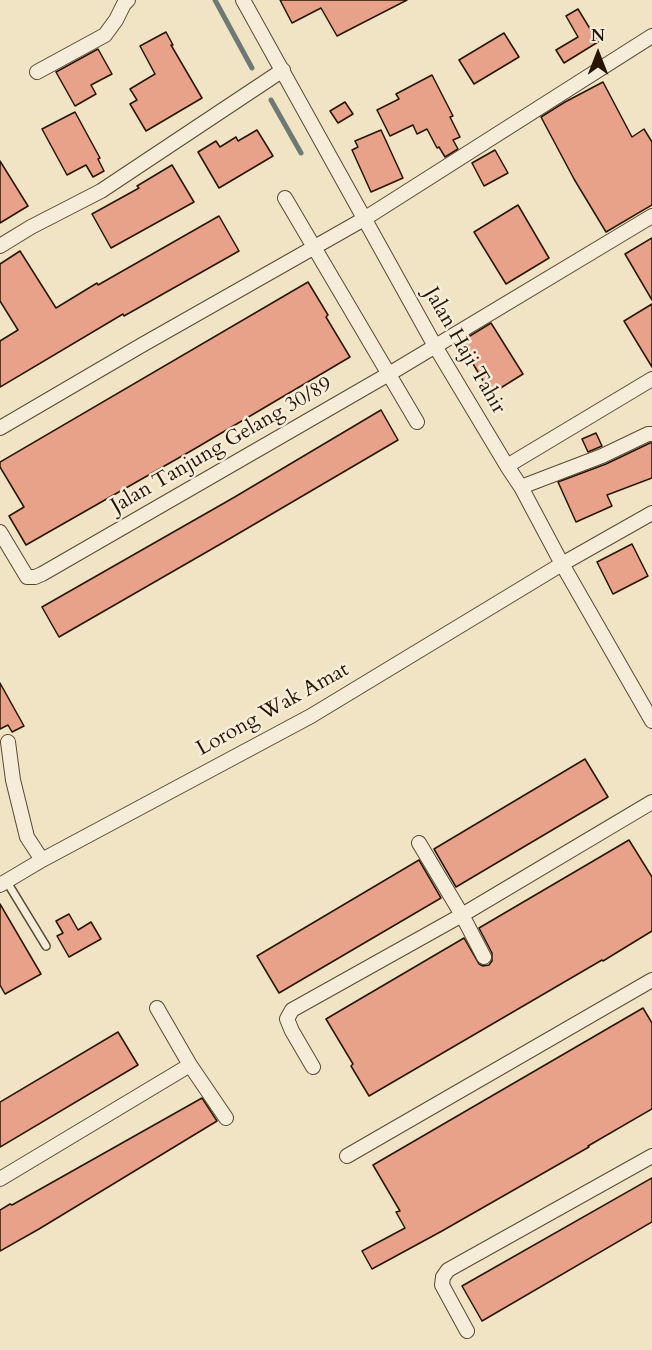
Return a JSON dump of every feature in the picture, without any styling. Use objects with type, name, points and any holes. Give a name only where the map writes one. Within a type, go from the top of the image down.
[{"type":"street","points":[[37,72],[105,35],[128,0]]},
{"type":"street","name":"Jalan Haji Tahir","points":[[243,0],[435,346],[521,487],[562,564],[652,721]]},
{"type":"street","points":[[0,428],[364,219],[652,36]]},
{"type":"street","points":[[0,246],[31,227],[101,191],[283,70]]},
{"type":"street","points":[[285,198],[417,422]]},
{"type":"street","name":"Jalan Tanjung Gelang 30/89","points":[[0,532],[27,577],[35,578],[389,374],[652,216]]},
{"type":"street","points":[[507,466],[652,379]]},
{"type":"street","points":[[521,487],[652,434]]},
{"type":"street","name":"Lorong Wak Amat","points":[[4,884],[42,860],[311,716],[562,564],[652,513]]},
{"type":"street","points":[[8,742],[13,780],[27,837],[42,860]]},
{"type":"street","points":[[313,1067],[287,1019],[292,1010],[462,915],[652,802]]},
{"type":"street","points":[[419,843],[462,915],[483,957]]},
{"type":"street","points":[[347,1156],[652,980]]},
{"type":"street","points":[[157,1008],[190,1065],[226,1118]]},
{"type":"street","points":[[0,1179],[190,1065]]},
{"type":"street","points":[[467,1331],[442,1285],[442,1277],[448,1270],[652,1156]]},
{"type":"lane","points":[[4,884],[46,946]]},
{"type":"building","points":[[280,0],[407,0],[337,36],[321,8],[292,23]]},
{"type":"building","points":[[578,9],[598,42],[564,63],[556,50],[578,37],[566,16]]},
{"type":"building","points":[[166,32],[173,45],[171,45],[202,98],[146,131],[130,104],[137,100],[130,89],[155,74],[140,46]]},
{"type":"building","points":[[504,33],[519,57],[474,84],[459,60]]},
{"type":"building","points":[[98,49],[112,74],[91,85],[96,94],[75,106],[56,72]]},
{"type":"building","points":[[432,75],[453,116],[450,117],[460,137],[453,140],[458,149],[445,157],[439,147],[437,148],[427,129],[417,134],[413,125],[390,136],[377,110],[399,99],[396,94]]},
{"type":"building","points":[[603,82],[632,137],[644,129],[652,142],[652,205],[606,232],[541,117]]},
{"type":"building","points":[[345,102],[353,114],[338,123],[330,111]]},
{"type":"building","points":[[75,112],[100,158],[98,159],[104,171],[93,177],[86,165],[67,175],[42,129]]},
{"type":"building","points":[[257,130],[273,156],[219,188],[198,152],[216,141],[220,147],[236,137],[238,141]]},
{"type":"building","points":[[381,130],[403,178],[371,192],[352,150],[358,147],[355,141]]},
{"type":"building","points":[[495,150],[508,173],[484,186],[472,163]]},
{"type":"building","points":[[0,161],[28,206],[0,223]]},
{"type":"building","points":[[172,165],[194,202],[111,248],[92,214],[139,188],[137,186]]},
{"type":"building","points":[[518,205],[549,258],[506,284],[474,232]]},
{"type":"building","points":[[219,216],[239,251],[124,316],[123,314],[0,387],[0,341],[18,330],[0,301],[0,264],[20,251],[56,308]]},
{"type":"building","points":[[652,238],[652,300],[625,254]]},
{"type":"building","points":[[308,282],[350,357],[26,545],[9,516],[24,507],[0,467],[0,462]]},
{"type":"building","points":[[652,304],[652,367],[624,321]]},
{"type":"building","points":[[491,323],[523,374],[491,394],[460,342]]},
{"type":"building","points":[[381,410],[398,440],[59,637],[42,607]]},
{"type":"building","points":[[596,433],[602,446],[588,452],[582,439]]},
{"type":"building","points":[[652,443],[652,478],[607,495],[612,506],[576,522],[558,482],[606,464]]},
{"type":"building","points":[[632,544],[648,576],[613,594],[597,562]]},
{"type":"building","points":[[0,683],[24,726],[12,732],[8,725],[0,729]]},
{"type":"building","points":[[585,759],[608,797],[456,887],[434,849]]},
{"type":"building","points":[[629,840],[652,877],[652,931],[369,1096],[326,1019],[464,938],[479,964],[489,965],[492,961],[492,953],[479,928]]},
{"type":"building","points":[[419,860],[441,898],[279,993],[257,956]]},
{"type":"building","points":[[0,904],[41,974],[5,994],[0,985]]},
{"type":"building","points":[[69,914],[78,930],[91,922],[101,939],[69,957],[57,936],[63,933],[56,921]]},
{"type":"building","points":[[643,1008],[652,1023],[652,1109],[372,1269],[362,1251],[405,1228],[396,1212],[400,1211],[373,1165]]},
{"type":"building","points":[[118,1032],[138,1065],[0,1147],[0,1102]]},
{"type":"building","points":[[202,1098],[217,1121],[0,1251],[0,1210]]},
{"type":"building","points":[[652,1178],[652,1222],[482,1321],[462,1286]]},
{"type":"waterway","points":[[215,0],[252,68]]},
{"type":"waterway","points":[[271,100],[301,153]]}]
